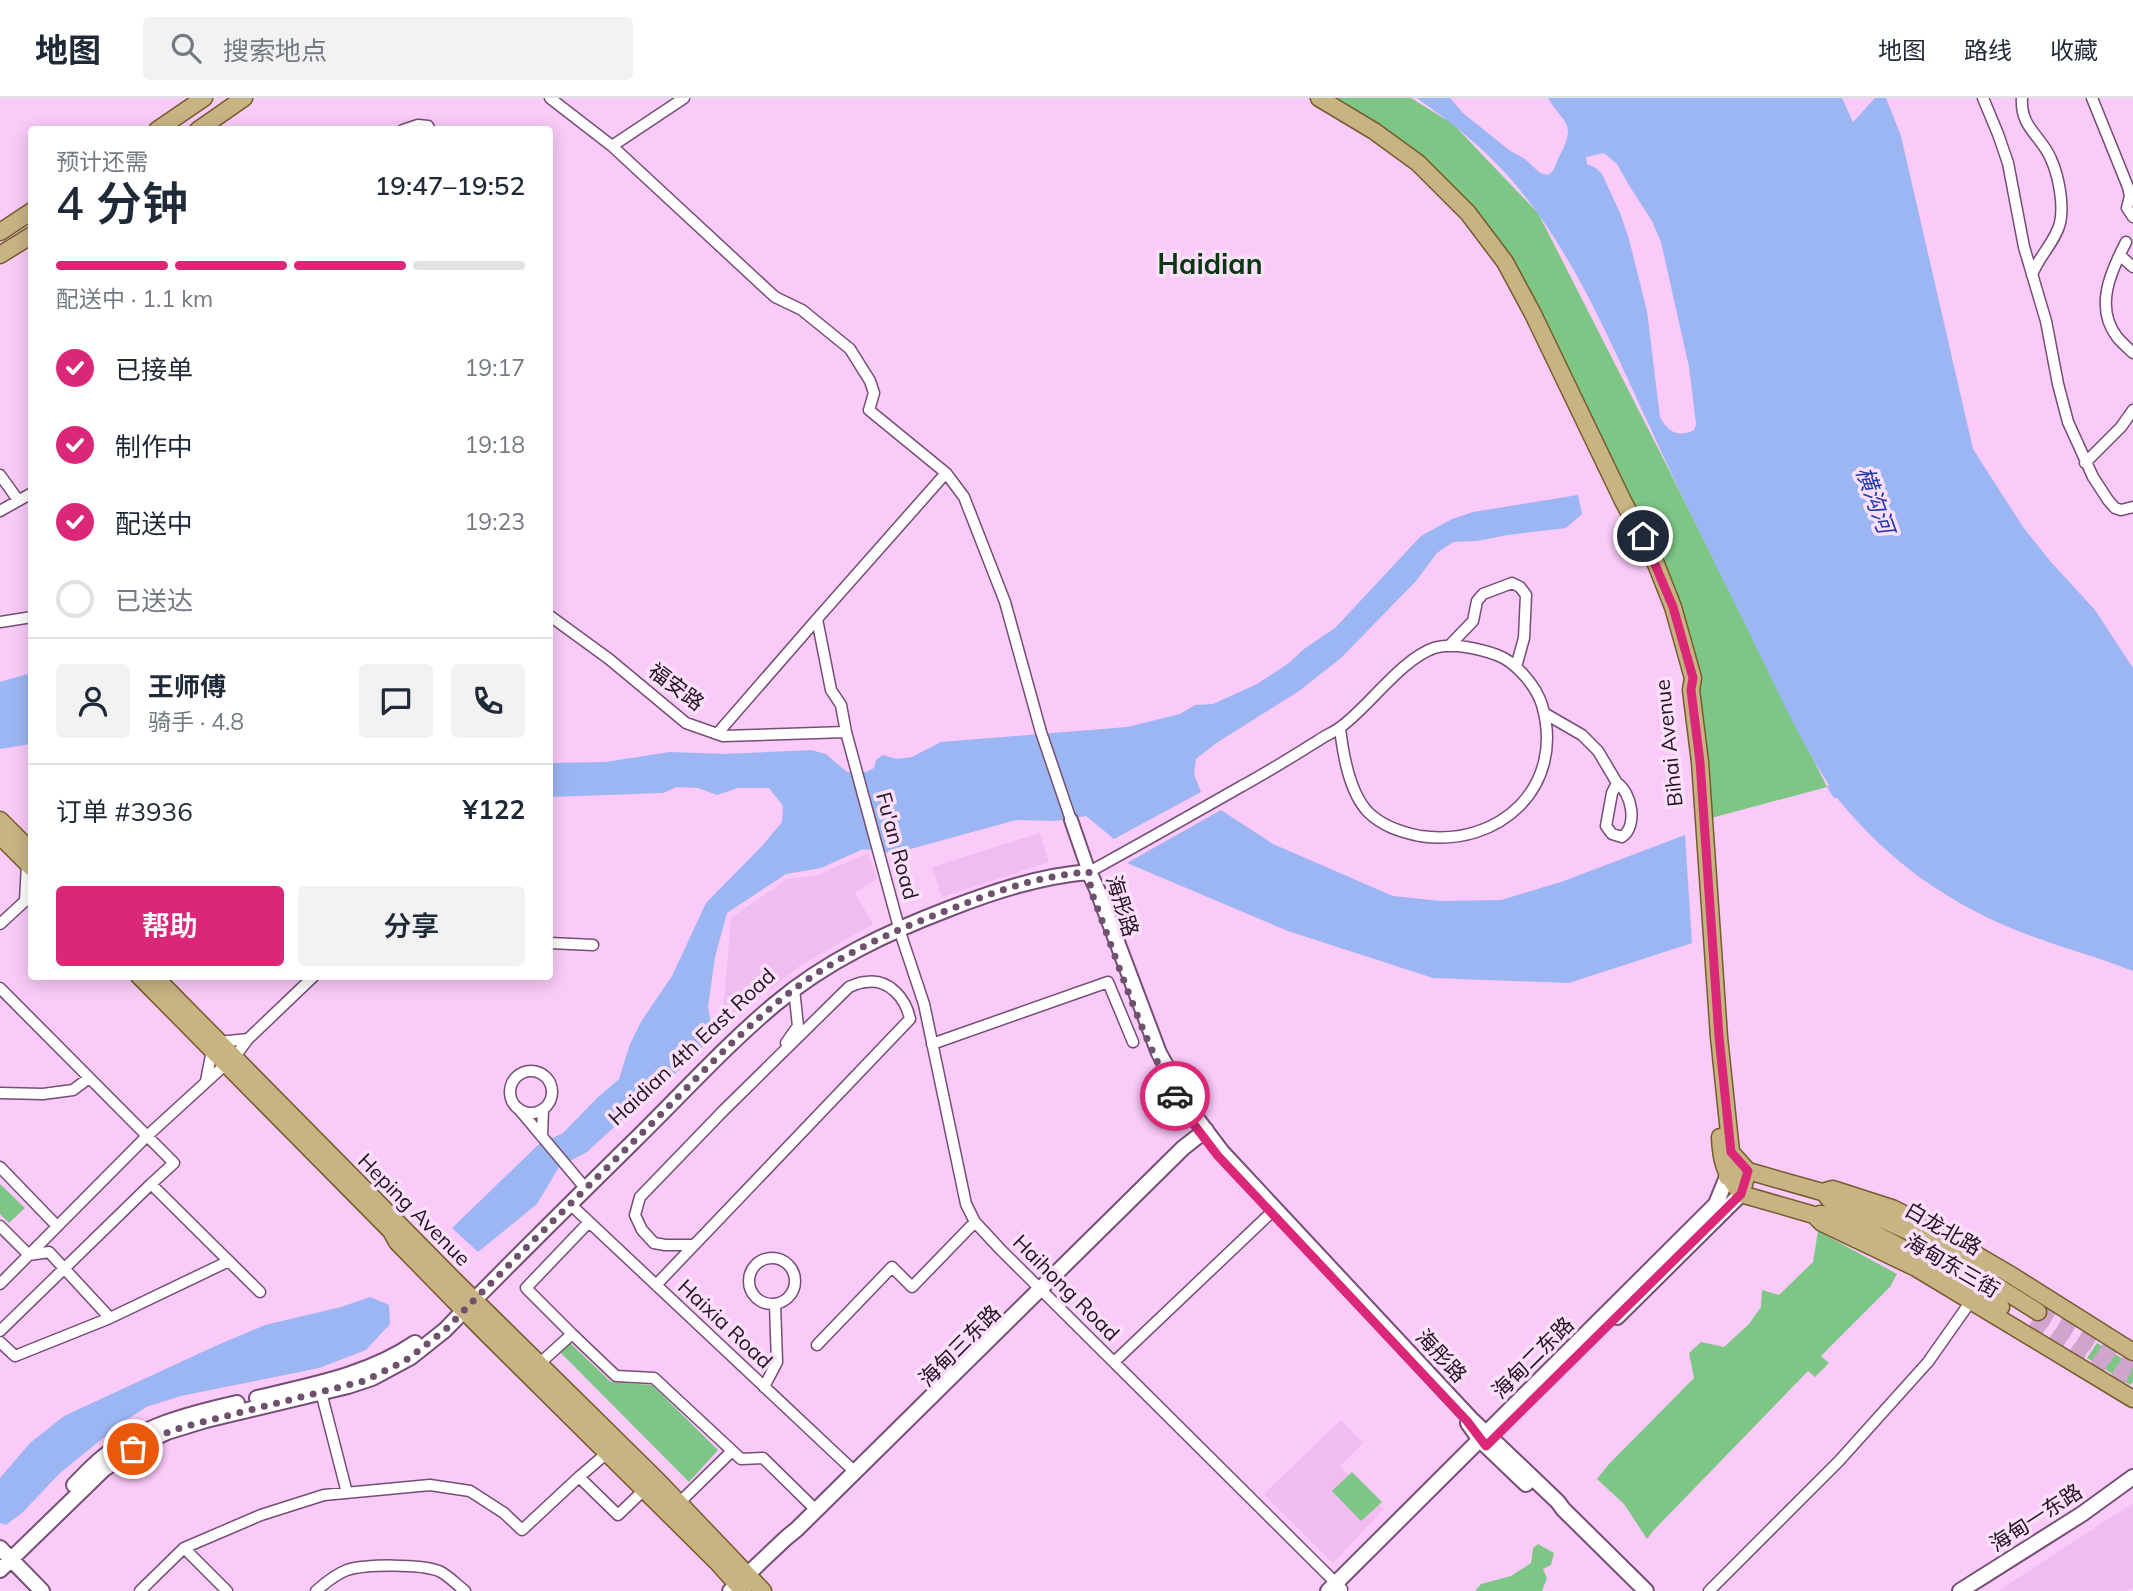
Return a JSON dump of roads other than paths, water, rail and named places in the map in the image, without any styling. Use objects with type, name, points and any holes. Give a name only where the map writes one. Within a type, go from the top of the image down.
[{"type":"main road","points":[[161,126],[187,103],[204,98]]},
{"type":"main road","points":[[204,126],[244,98]]},
{"type":"main road","name":"Bihai Avenue","points":[[1308,98],[1386,145],[1415,167],[1486,242],[1529,316],[1640,547],[1661,597],[1684,676],[1694,743],[1721,1153],[1727,1177]]},
{"type":"main road","name":"Bihai Avenue","points":[[1320,98],[1374,131],[1418,163],[1468,213],[1489,239],[1528,303],[1660,573],[1676,615],[1693,678],[1691,690],[1700,762],[1719,1037],[1731,1152],[1748,1171]]},
{"type":"main road","points":[[0,232],[28,214]]},
{"type":"main road","points":[[0,256],[28,238]]},
{"type":"main road","points":[[0,820],[28,858]]},
{"type":"main road","points":[[0,836],[28,859]]},
{"type":"main road","name":"Haidian 4th East Road","points":[[3,1559],[104,1469],[146,1442],[167,1432],[206,1420],[364,1381],[405,1361],[430,1343],[580,1183],[712,1051],[794,980],[838,953],[951,908],[1062,874],[1089,872]]},
{"type":"main road","name":"海彤路","points":[[1089,872],[1091,891],[1154,1055],[1185,1113],[1205,1134],[1218,1156],[1274,1211],[1470,1418],[1551,1508],[1637,1591]]},
{"type":"main road","name":"Haidian 4th East Road","points":[[3,1559],[94,1464],[141,1433],[181,1417],[367,1369],[418,1340],[466,1302],[738,1037],[794,989],[841,959],[899,929]]},
{"type":"main road","name":"Heping Avenue","points":[[143,980],[216,1046]]},
{"type":"main road","name":"Heping Avenue","points":[[158,980],[216,1046],[391,1231],[397,1241],[538,1364],[679,1503],[746,1586]]},
{"type":"main road","points":[[746,1586],[816,1510],[1183,1148],[1205,1134]]},
{"type":"main road","points":[[1741,1194],[1727,1177],[1748,1171]]},
{"type":"main road","points":[[1741,1194],[1748,1171]]},
{"type":"main road","name":"海甸东三街","points":[[1748,1171],[1822,1192],[1833,1189],[1889,1206],[1954,1241],[2133,1352]]},
{"type":"main road","name":"海甸二东路","points":[[1487,1439],[1716,1204],[1727,1177]]},
{"type":"main road","name":"白龙北路","points":[[1814,1215],[1825,1213],[1898,1245],[2034,1318],[1914,1234],[1829,1199],[1822,1192]]},
{"type":"main road","name":"海甸二东路","points":[[1337,1588],[1741,1194]]},
{"type":"main road","name":"海甸东三街","points":[[1741,1194],[1814,1215],[1822,1223],[1906,1262],[2133,1399]]},
{"type":"main road","name":"海甸三东路","points":[[746,1586],[1041,1291]]},
{"type":"main road","name":"Heping Avenue","points":[[466,1302],[643,1490],[717,1563],[746,1586]]},
{"type":"main road","name":"海彤路","points":[[1487,1439],[1646,1591]]},
{"type":"main road","name":"海甸一东路","points":[[1960,1591],[2082,1514],[2133,1476]]},
{"type":"main road","name":"海甸一东路","points":[[1972,1591],[2086,1520],[2133,1486]]},
{"type":"main road","points":[[3,1559],[33,1591]]},
{"type":"main road","points":[[3,1559],[42,1591]]},
{"type":"street","points":[[550,98],[612,146],[775,297],[802,310],[850,349],[874,393],[869,410],[946,473],[964,497],[1005,602],[1041,732],[1089,872],[1275,768],[1340,728],[1410,663],[1436,647],[1449,646],[1499,656],[1516,667],[1540,700],[1548,736],[1538,783],[1526,801],[1495,824],[1465,836],[1438,838],[1407,834],[1383,825],[1367,811],[1354,792],[1340,728]]},
{"type":"street","points":[[612,146],[684,98]]},
{"type":"street","points":[[1983,98],[2008,163],[2024,247],[2051,343],[2063,406],[2085,463],[2100,489],[2115,508],[2121,510],[2133,507]]},
{"type":"street","points":[[2022,98],[2022,115],[2026,125],[2051,159],[2061,201],[2060,226],[2036,262],[2031,275]]},
{"type":"street","points":[[2092,98],[2127,169],[2130,196],[2127,208],[2133,217]]},
{"type":"street","points":[[2126,242],[2107,287],[2106,307],[2108,318],[2118,337],[2133,353]]},
{"type":"street","points":[[2118,258],[2123,258],[2133,267]]},
{"type":"street","points":[[2085,463],[2121,427],[2133,410]]},
{"type":"street","points":[[717,734],[946,473]]},
{"type":"street","points":[[0,475],[18,500]]},
{"type":"street","points":[[0,511],[28,495]]},
{"type":"street","points":[[1449,646],[1473,621],[1477,601],[1483,594],[1512,583],[1526,594],[1524,638],[1516,667]]},
{"type":"street","points":[[0,622],[28,618]]},
{"type":"street","name":"福安路","points":[[553,618],[609,659],[686,723],[723,737],[846,732]]},
{"type":"street","points":[[817,619],[831,690],[841,705],[846,732]]},
{"type":"street","points":[[1544,713],[1582,735],[1598,751],[1617,783],[1622,785],[1632,820],[1630,832],[1622,837],[1612,834],[1605,826],[1612,793],[1617,783]]},
{"type":"street","name":"Fu'an Road","points":[[846,732],[899,929]]},
{"type":"street","points":[[1329,733],[1342,746]]},
{"type":"street","points":[[0,924],[28,900]]},
{"type":"street","name":"Haihong Road","points":[[899,929],[924,1004],[966,1204],[975,1222],[1337,1588]]},
{"type":"street","points":[[553,943],[593,945]]},
{"type":"street","points":[[0,1284],[146,1137],[230,1061],[248,1039],[310,980]]},
{"type":"street","points":[[694,1245],[654,1243],[642,1230],[635,1215],[640,1197],[849,987],[866,981],[887,986],[901,997],[910,1019]]},
{"type":"street","points":[[932,1044],[1108,982],[1133,1042]]},
{"type":"street","points":[[0,988],[174,1163],[0,1331]]},
{"type":"street","points":[[777,1058],[798,1026],[794,989]]},
{"type":"street","points":[[656,1285],[924,1004]]},
{"type":"street","points":[[206,1081],[216,1046],[248,1039]]},
{"type":"street","points":[[542,1137],[543,1109],[551,1098],[552,1091],[547,1078],[535,1071],[522,1073],[512,1083],[510,1096],[517,1107],[580,1183]]},
{"type":"street","points":[[0,1093],[43,1094],[73,1090],[89,1078]]},
{"type":"street","points":[[517,1107],[529,1112],[543,1109]]},
{"type":"street","points":[[0,1167],[57,1226]]},
{"type":"street","points":[[150,1184],[260,1292]]},
{"type":"street","name":"Haixia Road","points":[[569,1204],[855,1472]]},
{"type":"street","points":[[1114,1362],[1274,1211]]},
{"type":"street","points":[[589,1222],[526,1287],[616,1376],[654,1378],[741,1459],[763,1458],[816,1510]]},
{"type":"street","points":[[817,1345],[892,1267],[912,1287],[975,1222]]},
{"type":"street","points":[[0,1226],[29,1255]]},
{"type":"street","points":[[29,1255],[49,1252],[110,1318]]},
{"type":"street","points":[[769,1258],[783,1261],[793,1271],[795,1278],[792,1292],[782,1302],[775,1304],[760,1300],[751,1288],[751,1272],[769,1258]]},
{"type":"street","points":[[0,1342],[15,1356],[110,1318],[229,1261]]},
{"type":"street","points":[[1709,1591],[1857,1441],[1928,1362],[1971,1301]]},
{"type":"street","points":[[764,1387],[777,1362],[775,1304]]},
{"type":"street","points":[[538,1364],[572,1334]]},
{"type":"street","points":[[321,1392],[347,1493]]},
{"type":"street","points":[[679,1503],[732,1451]]},
{"type":"street","points":[[140,1591],[184,1548],[261,1515],[324,1495],[430,1485],[470,1491],[504,1513],[522,1530],[607,1453]]},
{"type":"street","points":[[579,1477],[618,1516],[643,1490]]},
{"type":"street","points":[[184,1548],[227,1591]]},
{"type":"street","points":[[316,1591],[346,1571],[362,1567],[410,1566],[440,1572],[465,1591]]},
{"type":"water","name":"横沟河","points":[[1417,98],[1450,98],[1463,113],[1509,150],[1525,159],[1540,173],[1548,175],[1555,167],[1568,130],[1548,98],[1842,98],[1853,122],[1875,98],[1886,98],[1901,136],[1973,449],[2023,527],[2095,610],[2133,668],[2133,971],[2026,934],[1972,910],[1900,862],[1834,798],[1786,709],[1604,328],[1570,264],[1531,205],[1499,166],[1453,125]],"holes":[[[1604,153],[1617,164],[1652,221],[1661,242],[1689,367],[1696,424],[1694,430],[1688,432],[1674,432],[1660,417],[1647,311],[1629,239],[1602,174],[1587,164],[1586,157]]]},
{"type":"water","points":[[1578,495],[1582,514],[1566,528],[1453,542],[1437,553],[1416,581],[1341,658],[1299,691],[1196,759],[1194,774],[1201,792],[1114,839],[1086,816],[1056,821],[1016,820],[896,853],[861,850],[821,868],[786,874],[727,913],[715,957],[708,1007],[713,1035],[688,1063],[587,1152],[559,1167],[537,1204],[478,1252],[452,1228],[539,1144],[563,1133],[619,1079],[630,1044],[642,1020],[672,976],[706,903],[782,822],[783,806],[769,788],[738,788],[717,795],[698,788],[677,787],[663,793],[553,797],[553,763],[605,762],[670,752],[724,754],[811,750],[826,754],[847,772],[866,772],[874,768],[876,760],[883,755],[897,759],[912,757],[941,742],[1127,727],[1180,714],[1195,705],[1213,704],[1257,684],[1289,663],[1335,628],[1421,536],[1452,519],[1473,512]]},
{"type":"water","points":[[28,674],[28,744],[0,749],[0,682]]},
{"type":"water","points":[[1221,810],[1273,844],[1393,896],[1441,901],[1501,900],[1561,882],[1685,835],[1692,943],[1569,983],[1433,978],[1288,931],[1127,863]]},
{"type":"water","points":[[370,1297],[389,1305],[390,1324],[366,1350],[319,1368],[181,1396],[146,1407],[60,1473],[23,1512],[6,1525],[0,1523],[0,1478],[30,1443],[64,1416],[265,1325],[341,1307]]},
{"type":"tunnel","points":[[2038,1312],[2133,1367]]},
{"type":"tunnel","points":[[2030,1324],[2133,1383]]},
{"type":"district","name":"Haidian","points":[[1210,264]]}]
